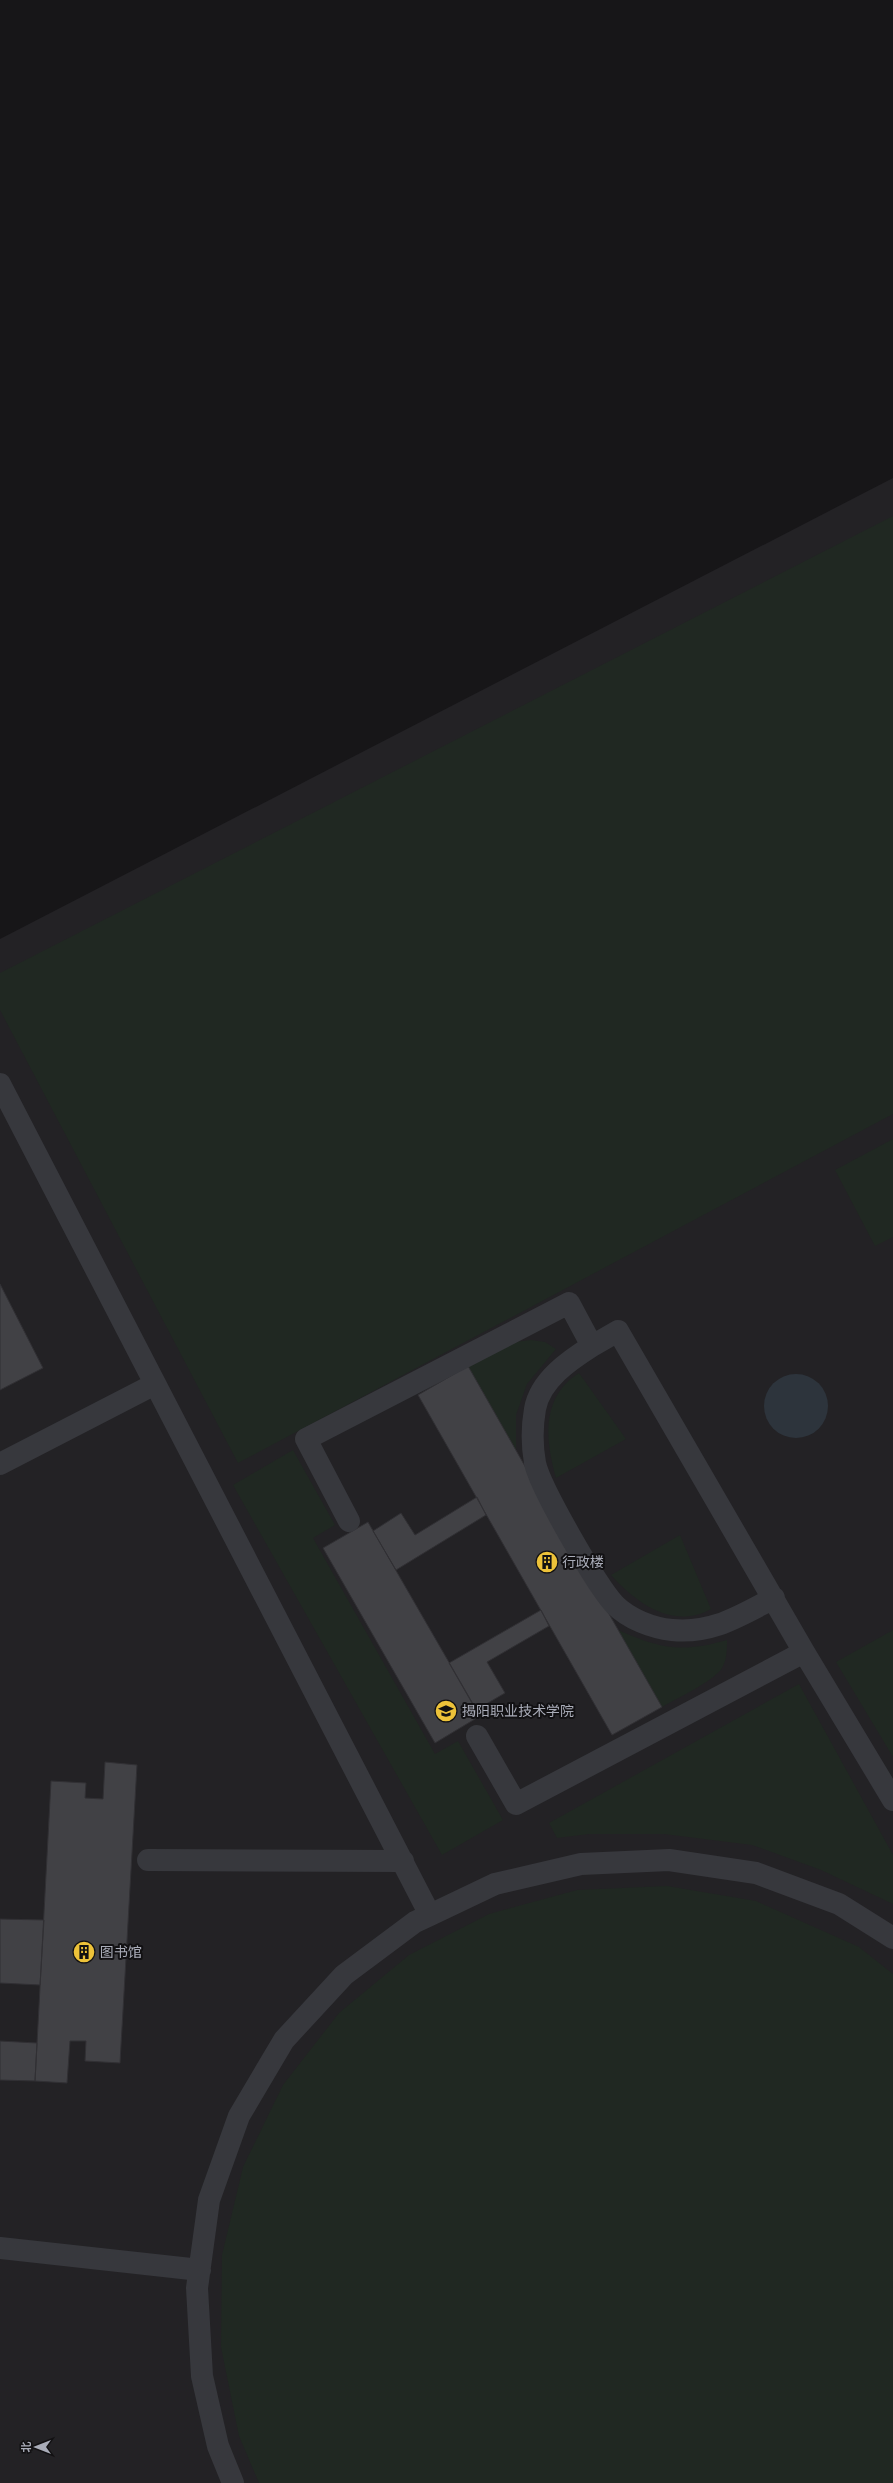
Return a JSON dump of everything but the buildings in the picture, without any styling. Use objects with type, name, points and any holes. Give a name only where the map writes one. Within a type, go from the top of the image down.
[{"type":"lane","points":[[0,1084],[430,1915]]},
{"type":"lane","points":[[350,1521],[306,1439],[569,1303],[592,1346]]},
{"type":"lane","points":[[774,1598],[723,1625],[698,1630],[672,1630],[652,1626],[632,1618],[615,1605],[599,1585],[542,1484],[535,1464],[533,1435],[535,1408],[548,1383],[567,1362],[618,1331],[774,1598],[804,1652],[893,1800]]},
{"type":"lane","points":[[0,1464],[155,1384]]},
{"type":"lane","points":[[477,1736],[516,1804],[804,1652]]},
{"type":"lane","points":[[148,1860],[403,1861]]},
{"type":"lane","points":[[233,2483],[218,2446],[202,2376],[197,2288],[209,2200],[239,2116],[284,2040],[344,1975],[415,1922],[495,1884],[581,1864],[669,1860],[756,1874],[839,1904],[893,1938]]},
{"type":"lane","points":[[0,2248],[200,2270]]},
{"type":"shaded area","name":"揭阳职业技术学院","points":[[893,478],[893,2483],[0,2483],[0,939]]},
{"type":"shaded area","points":[[893,516],[893,1114],[238,1463],[0,1010],[0,973]]},
{"type":"shaded area","points":[[893,1139],[893,1237],[875,1246],[835,1170]]},
{"type":"shaded area","points":[[531,1340],[545,1342],[556,1349],[527,1384],[516,1415],[516,1450],[468,1366],[515,1342]]},
{"type":"shaded area","points":[[579,1373],[626,1439],[556,1478],[552,1464],[548,1434],[549,1420],[552,1407],[558,1394],[567,1383]]},
{"type":"shaded area","points":[[796,1374],[808,1376],[819,1383],[826,1394],[828,1406],[826,1418],[819,1429],[808,1436],[796,1438],[784,1436],[773,1429],[766,1418],[764,1406],[766,1394],[773,1383],[784,1376]]},
{"type":"shaded area","points":[[293,1450],[335,1525],[313,1538],[435,1754],[458,1741],[503,1820],[442,1855],[233,1485]]},
{"type":"shaded area","points":[[680,1535],[711,1609],[697,1615],[669,1615],[656,1610],[644,1604],[632,1595],[611,1575]]},
{"type":"shaded area","points":[[618,1630],[659,1645],[671,1647],[697,1647],[727,1640],[725,1662],[722,1668],[711,1679],[662,1707]]},
{"type":"shaded area","points":[[893,1630],[893,1757],[836,1662]]},
{"type":"shaded area","points":[[799,1684],[893,1855],[893,1904],[821,1870],[752,1845],[664,1834],[589,1834],[557,1838],[549,1823]]},
{"type":"shaded area","points":[[667,1886],[756,1901],[859,1947],[893,1974],[893,2483],[259,2483],[239,2436],[221,2347],[222,2255],[243,2167],[283,2085],[339,2013],[409,1955],[489,1914],[577,1890]]},
{"type":"place","name":"行政楼","points":[[547,1562]]},
{"type":"place","name":"揭阳职业技术学院","points":[[446,1711]]},
{"type":"place","name":"图书馆","points":[[84,1952]]}]
